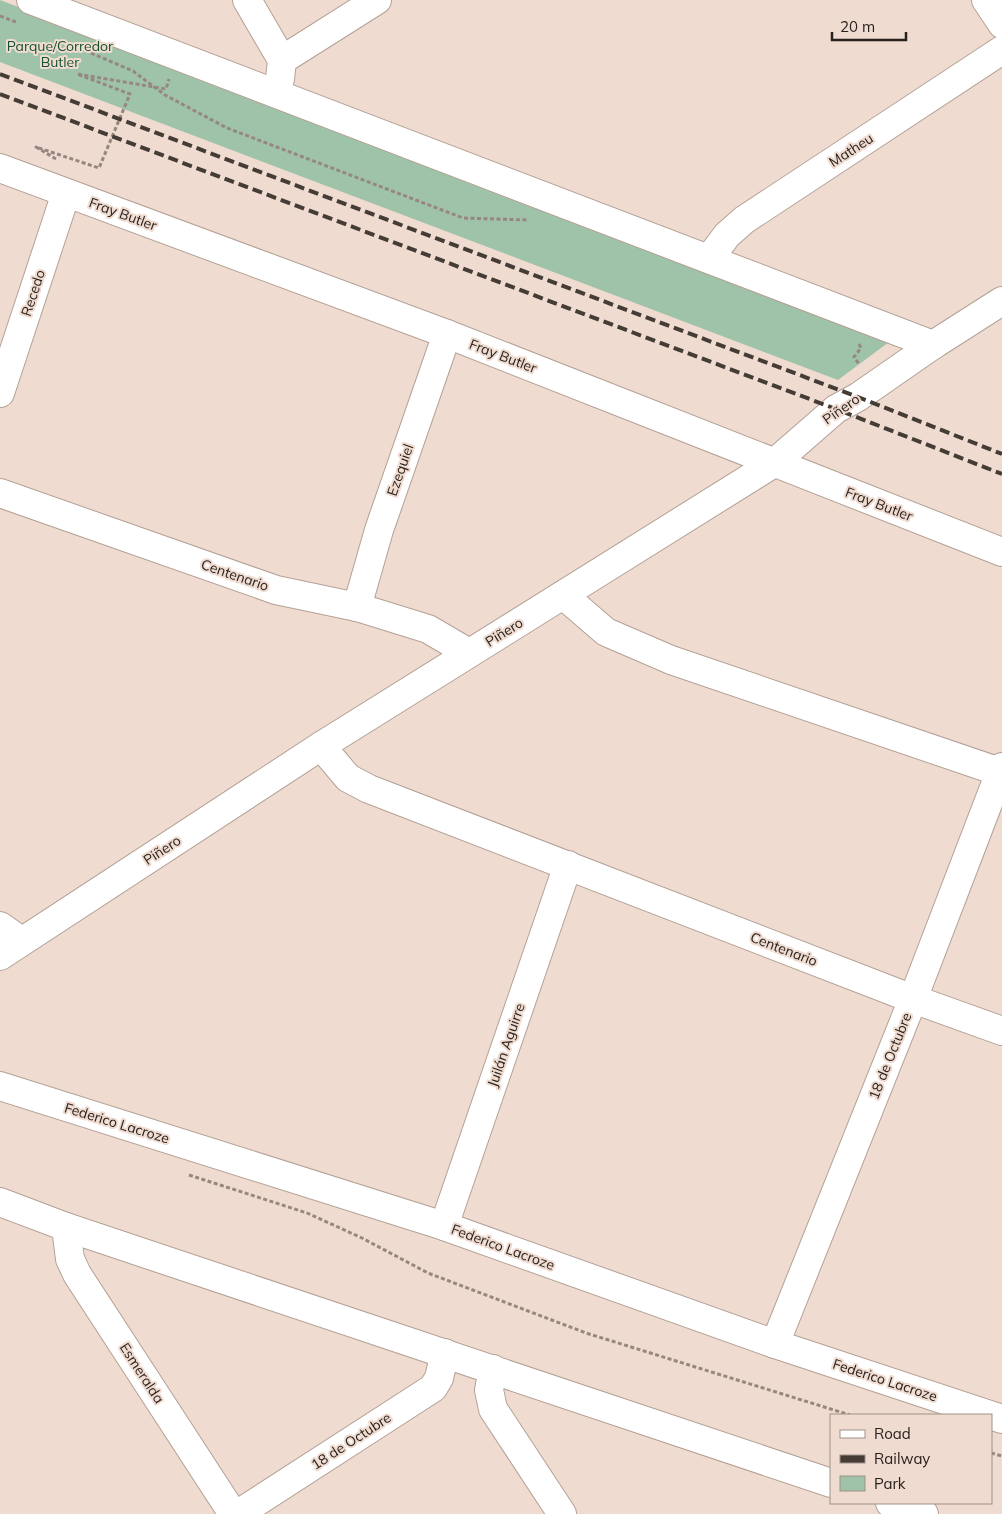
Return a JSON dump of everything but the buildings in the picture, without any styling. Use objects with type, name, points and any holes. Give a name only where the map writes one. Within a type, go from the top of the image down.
[{"type":"street","points":[[31,0],[933,345]]},
{"type":"street","points":[[247,0],[282,60],[278,96]]},
{"type":"street","points":[[282,60],[377,0]]},
{"type":"street","points":[[986,0],[1002,24]]},
{"type":"street","name":"Matheu","points":[[710,259],[727,235],[744,220],[1002,50]]},
{"type":"street","name":"Fray Butler","points":[[0,168],[448,334],[1002,552]]},
{"type":"street","name":"Recedo","points":[[0,393],[66,193]]},
{"type":"street","name":"Piñero","points":[[7,941],[774,463],[836,409],[1002,300]]},
{"type":"street","name":"Ezequiel","points":[[357,606],[379,530],[448,334]]},
{"type":"street","name":"Centenario","points":[[0,493],[276,590],[357,606],[428,629],[469,653]]},
{"type":"street","points":[[563,595],[606,632],[671,660],[1001,769]]},
{"type":"street","name":"Centenario","points":[[321,746],[348,778],[368,789],[913,999],[1002,1031]]},
{"type":"street","name":"18 de Octubre","points":[[775,1344],[913,999],[1001,769]]},
{"type":"street","name":"Juilán Aguirre","points":[[444,1226],[568,865]]},
{"type":"street","name":"Federico Lacroze","points":[[0,1086],[444,1226],[775,1344],[987,1414]]},
{"type":"street","points":[[0,1202],[66,1227],[830,1483]]},
{"type":"street","name":"Esmeralda","points":[[66,1227],[70,1259],[77,1274],[233,1514]]},
{"type":"street","name":"18 de Octubre","points":[[238,1514],[433,1388],[439,1378],[445,1353]]},
{"type":"street","points":[[493,1369],[489,1390],[493,1409],[562,1514]]},
{"type":"street","points":[[893,1504],[924,1514]]},
{"type":"path","points":[[0,16],[18,23]]},
{"type":"path","points":[[89,53],[134,71],[165,95],[227,128],[463,218],[528,220],[536,222]]},
{"type":"path","points":[[58,160],[36,147],[99,168],[130,94],[77,74],[166,90],[176,56]]},
{"type":"path","points":[[858,339],[860,348],[854,357],[862,368],[885,378]]},
{"type":"path","points":[[186,1175],[307,1213],[362,1238],[428,1273],[586,1333],[847,1414]]},
{"type":"green space","name":"Parque/Corredor Butler","points":[[0,0],[889,342],[838,380],[0,62]]},
{"type":"railway","points":[[0,74],[858,397],[1002,454]]},
{"type":"railway","points":[[0,94],[836,409],[1002,474]]}]
